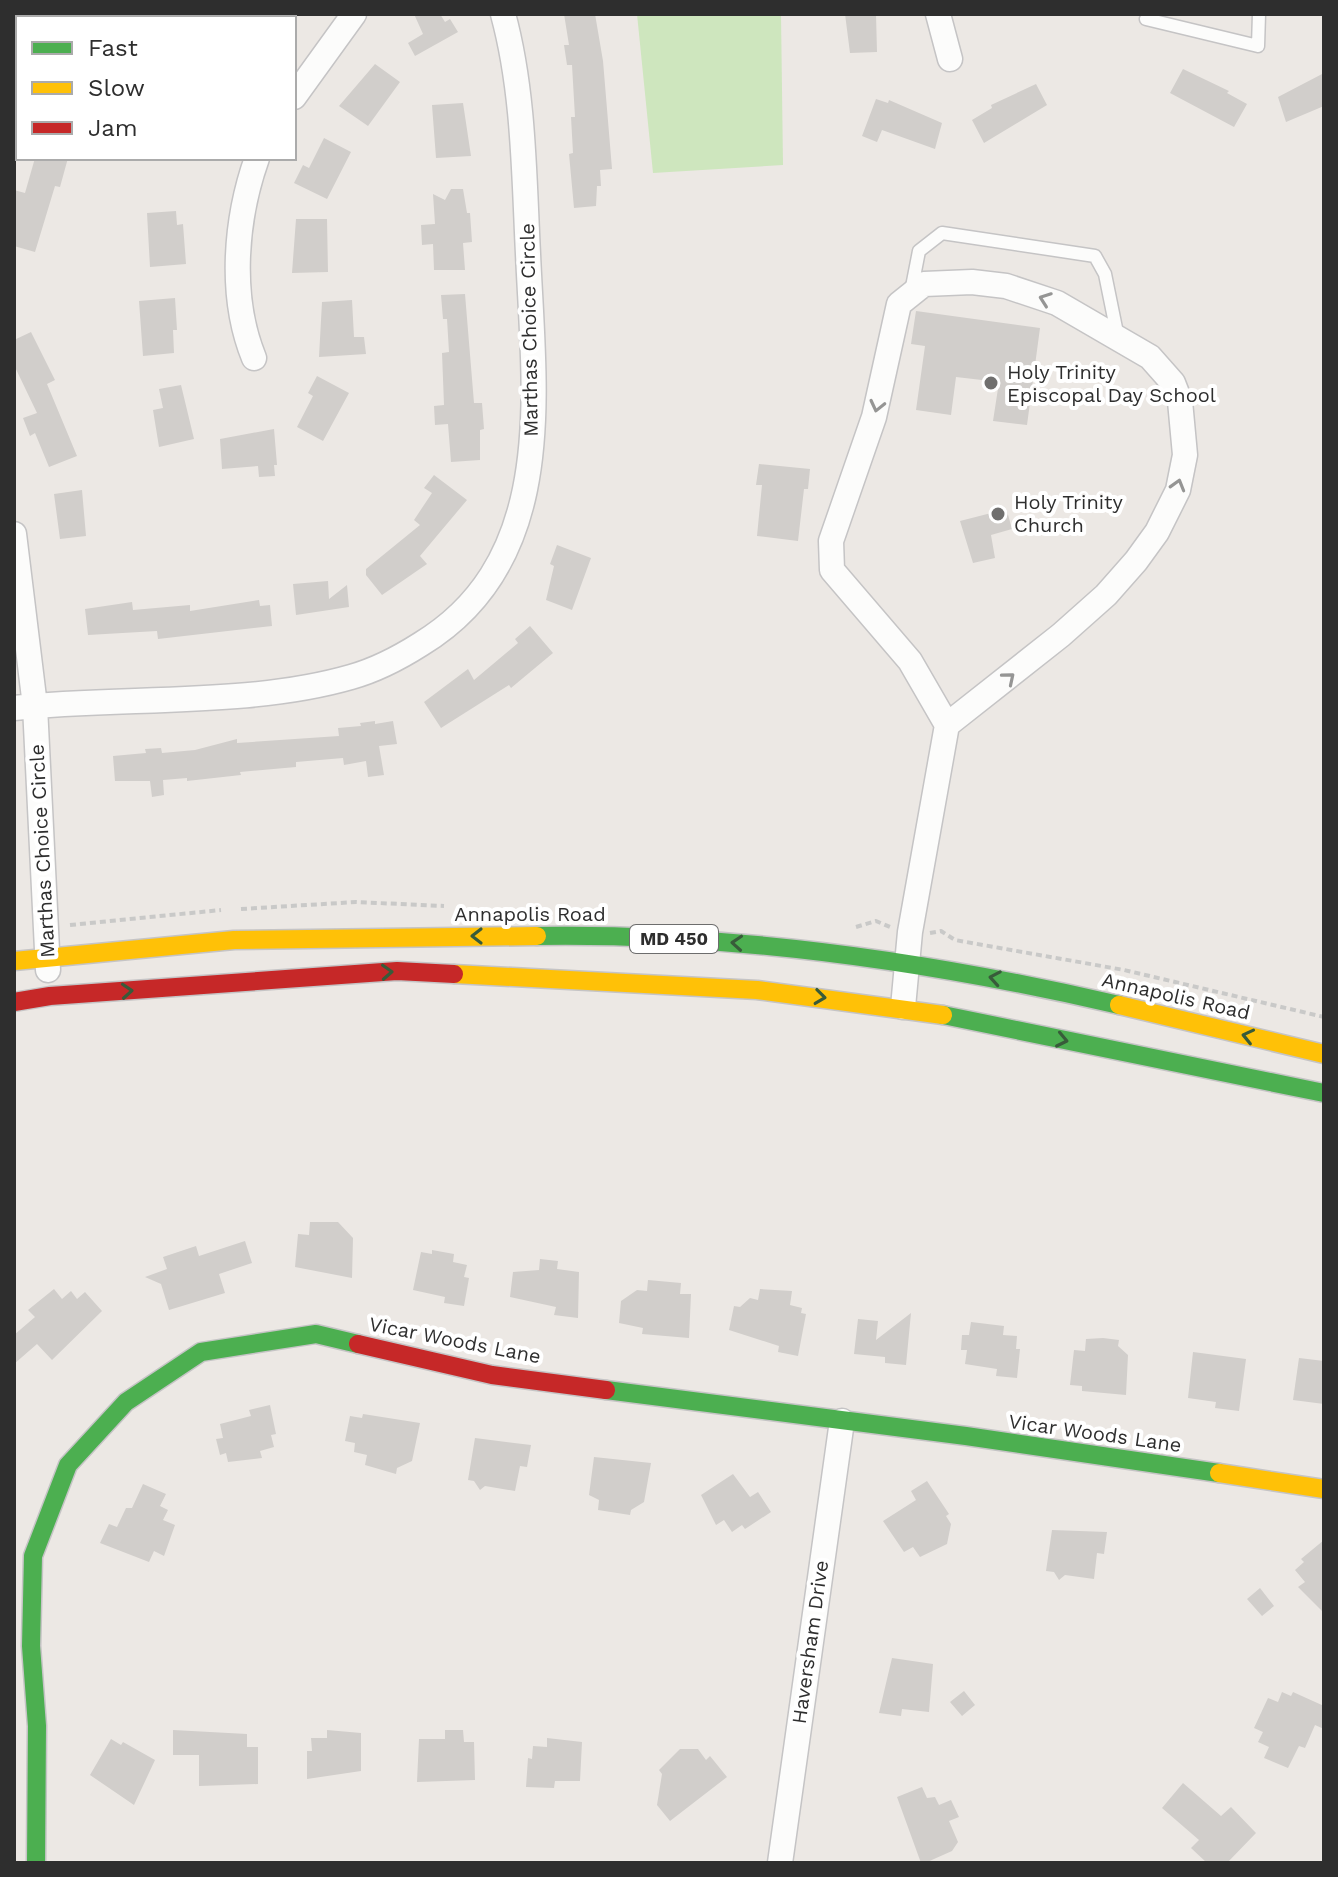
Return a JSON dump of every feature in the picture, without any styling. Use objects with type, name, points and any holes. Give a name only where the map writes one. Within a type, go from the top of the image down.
[{"type":"main road","name":"Annapolis Road","points":[[14,961],[234,940],[608,935],[781,946],[1028,984],[1324,1054]]},
{"type":"main road","points":[[14,1002],[50,996],[397,971],[757,990],[903,1007],[1324,1093]]},
{"type":"main road","name":"Vicar Woods Lane","points":[[36,1863],[37,1726],[31,1646],[33,1556],[68,1465],[126,1402],[201,1352],[316,1334],[492,1375],[1324,1489]]},
{"type":"street","points":[[296,94],[354,14]]},
{"type":"street","name":"Marthas Choice Circle","points":[[24,707],[222,695],[350,678],[397,659],[448,627],[483,590],[513,538],[522,508],[530,471],[534,410],[525,201],[514,67],[503,14]]},
{"type":"street","points":[[938,14],[950,59]]},
{"type":"street","points":[[254,358],[242,319],[239,280],[242,218],[256,160]]},
{"type":"street","points":[[903,1007],[936,775],[947,725],[1106,595],[1157,532],[1178,490],[1185,455],[1180,401],[1173,383],[1150,357],[1057,303],[1006,286],[943,282],[924,284],[899,304],[874,417],[840,510],[830,554],[832,570],[910,661],[947,725]]},
{"type":"street","name":"Marthas Choice Circle","points":[[14,534],[24,707],[50,996]]},
{"type":"street","name":"Haversham Drive","points":[[780,1863],[842,1421]]},
{"type":"lane","points":[[1146,19],[1258,46],[1259,14]]},
{"type":"lane","points":[[911,292],[919,251],[942,233],[1095,256],[1105,274],[1118,338]]},
{"type":"green space","points":[[637,14],[781,14],[783,165],[653,173]]},
{"type":"building","points":[[414,14],[440,14],[445,22],[450,19],[458,32],[415,56],[408,43],[423,34]]},
{"type":"building","points":[[564,14],[595,14],[603,61],[612,169],[600,170],[601,186],[597,186],[596,206],[574,208],[569,154],[573,153],[571,117],[575,117],[572,65],[567,65],[564,45],[569,45]]},
{"type":"building","points":[[845,14],[876,14],[877,52],[850,53]]},
{"type":"building","points":[[375,64],[400,82],[368,126],[339,106]]},
{"type":"building","points":[[1183,69],[1229,91],[1227,93],[1247,104],[1234,127],[1170,93]]},
{"type":"building","points":[[1324,73],[1324,106],[1286,122],[1278,97]]},
{"type":"building","points":[[1036,84],[1047,105],[984,143],[972,120],[992,108],[991,105]]},
{"type":"building","points":[[876,99],[888,103],[889,100],[942,123],[935,149],[882,130],[877,142],[862,136]]},
{"type":"building","points":[[463,103],[471,156],[436,158],[432,105]]},
{"type":"building","points":[[324,138],[351,152],[327,199],[294,183],[303,165],[309,168]]},
{"type":"building","points":[[34,160],[67,160],[60,187],[55,186],[35,252],[14,246],[14,190],[25,193]]},
{"type":"building","points":[[451,189],[463,189],[467,213],[470,213],[472,242],[463,243],[465,270],[434,270],[433,244],[422,245],[421,225],[435,224],[433,194],[445,200]]},
{"type":"building","points":[[176,211],[177,225],[183,224],[186,264],[150,267],[147,213]]},
{"type":"building","points":[[296,219],[327,219],[328,272],[292,273]]},
{"type":"building","points":[[465,294],[474,403],[482,403],[484,429],[480,430],[480,460],[451,462],[448,424],[435,425],[434,406],[444,405],[442,353],[449,352],[447,319],[443,319],[441,295]]},
{"type":"building","points":[[175,298],[177,330],[173,330],[174,353],[143,356],[139,301]]},
{"type":"building","points":[[352,300],[354,337],[364,337],[366,354],[319,357],[322,302]]},
{"type":"building","points":[[916,311],[1040,328],[1027,425],[993,421],[999,382],[956,377],[951,415],[916,410],[925,346],[911,344]]},
{"type":"building","points":[[31,332],[55,380],[47,384],[77,456],[49,467],[35,433],[30,436],[23,418],[37,413],[14,365],[14,340]]},
{"type":"building","points":[[317,376],[349,393],[323,441],[297,427],[313,396],[308,393]]},
{"type":"building","points":[[181,385],[194,439],[159,447],[153,410],[163,408],[159,389]]},
{"type":"building","points":[[274,429],[275,476],[259,477],[258,466],[222,469],[220,439]]},
{"type":"building","points":[[759,464],[810,469],[808,489],[804,489],[798,541],[757,536],[762,485],[756,485]]},
{"type":"building","points":[[434,475],[467,500],[420,556],[427,564],[382,595],[366,575],[366,569],[420,525],[414,520],[432,493],[424,488]]},
{"type":"building","points":[[82,490],[86,536],[60,539],[54,494]]},
{"type":"building","points":[[1007,511],[1012,529],[991,535],[995,558],[973,563],[960,521]]},
{"type":"building","points":[[557,545],[591,558],[572,610],[546,600],[554,566],[550,564]]},
{"type":"building","points":[[328,581],[329,599],[347,585],[349,607],[296,615],[293,584]]},
{"type":"building","points":[[259,600],[260,606],[270,605],[272,626],[158,639],[157,631],[88,635],[85,609],[132,602],[133,610],[190,605],[190,611]]},
{"type":"building","points":[[530,626],[553,653],[511,688],[509,685],[441,728],[424,702],[468,669],[474,680],[518,643],[515,639]]},
{"type":"building","points":[[375,721],[375,724],[393,721],[397,744],[379,746],[384,775],[368,777],[366,761],[344,765],[343,758],[296,762],[296,767],[240,772],[241,775],[187,781],[187,778],[163,780],[164,795],[152,797],[150,781],[115,781],[113,756],[146,753],[145,749],[161,748],[162,753],[195,750],[237,739],[237,743],[339,736],[338,728]]},
{"type":"building","points":[[310,1222],[338,1222],[353,1238],[352,1278],[295,1267],[298,1234],[309,1235]]},
{"type":"building","points":[[245,1241],[252,1263],[219,1274],[225,1293],[169,1310],[161,1284],[145,1277],[167,1269],[163,1257],[196,1246],[199,1256]]},
{"type":"building","points":[[432,1250],[454,1254],[453,1262],[467,1265],[464,1277],[469,1278],[464,1306],[444,1303],[445,1297],[413,1290],[421,1252],[432,1254]]},
{"type":"building","points":[[540,1259],[558,1261],[557,1269],[579,1272],[578,1318],[554,1315],[556,1307],[510,1297],[513,1272],[539,1270]]},
{"type":"building","points":[[648,1280],[681,1283],[680,1294],[691,1294],[689,1338],[642,1334],[643,1328],[619,1323],[621,1301],[637,1290],[647,1291]]},
{"type":"building","points":[[54,1289],[62,1299],[71,1291],[77,1299],[85,1292],[102,1311],[52,1360],[37,1344],[14,1364],[14,1335],[35,1317],[28,1310]]},
{"type":"building","points":[[760,1289],[792,1291],[790,1305],[802,1308],[801,1313],[806,1314],[798,1356],[778,1352],[779,1346],[729,1330],[734,1306],[740,1307],[750,1298],[758,1300]]},
{"type":"building","points":[[911,1313],[906,1365],[885,1363],[885,1357],[854,1354],[858,1319],[878,1321],[876,1340]]},
{"type":"building","points":[[971,1322],[1004,1326],[1003,1335],[1017,1336],[1016,1349],[1020,1349],[1017,1378],[996,1376],[997,1369],[965,1364],[967,1350],[961,1350],[962,1335],[969,1335]]},
{"type":"building","points":[[1086,1339],[1119,1340],[1118,1346],[1128,1355],[1126,1395],[1082,1391],[1082,1386],[1070,1385],[1074,1350],[1085,1351]]},
{"type":"building","points":[[1193,1352],[1246,1359],[1239,1411],[1215,1408],[1216,1402],[1188,1398]]},
{"type":"building","points":[[1299,1358],[1324,1361],[1324,1404],[1293,1400]]},
{"type":"building","points":[[270,1405],[276,1434],[271,1435],[274,1447],[260,1451],[262,1458],[228,1462],[226,1453],[220,1455],[216,1439],[223,1438],[220,1424],[251,1416],[249,1410]]},
{"type":"building","points":[[363,1414],[420,1423],[412,1461],[397,1468],[396,1474],[365,1465],[367,1455],[354,1452],[355,1443],[345,1441],[350,1416],[362,1418]]},
{"type":"building","points":[[475,1438],[531,1445],[527,1467],[520,1466],[515,1491],[485,1486],[480,1490],[474,1481],[468,1480]]},
{"type":"building","points":[[594,1457],[651,1463],[644,1502],[631,1510],[630,1515],[598,1510],[599,1500],[589,1495]]},
{"type":"building","points":[[733,1474],[750,1497],[758,1492],[771,1512],[745,1529],[742,1525],[732,1532],[724,1520],[716,1525],[701,1495]]},
{"type":"building","points":[[927,1481],[949,1514],[946,1516],[951,1524],[947,1544],[920,1557],[913,1547],[904,1552],[883,1521],[916,1500],[911,1491]]},
{"type":"building","points":[[143,1484],[166,1494],[160,1506],[168,1510],[163,1520],[175,1525],[164,1556],[154,1551],[149,1562],[100,1543],[109,1524],[117,1527],[126,1508],[132,1508]]},
{"type":"building","points":[[1052,1530],[1107,1532],[1104,1554],[1097,1553],[1094,1579],[1065,1575],[1059,1580],[1054,1572],[1046,1571]]},
{"type":"building","points":[[1324,1540],[1324,1613],[1298,1587],[1305,1582],[1295,1570],[1304,1562],[1301,1559]]},
{"type":"building","points":[[1260,1588],[1274,1606],[1262,1616],[1247,1599]]},
{"type":"building","points":[[892,1658],[933,1664],[929,1712],[902,1709],[901,1716],[879,1713]]},
{"type":"building","points":[[964,1691],[975,1705],[962,1716],[950,1702]]},
{"type":"building","points":[[1282,1692],[1291,1696],[1293,1692],[1324,1706],[1324,1729],[1315,1725],[1305,1748],[1299,1746],[1288,1768],[1264,1758],[1269,1747],[1258,1742],[1263,1732],[1254,1728],[1268,1698],[1278,1702]]},
{"type":"building","points":[[173,1730],[247,1734],[247,1747],[258,1747],[258,1784],[199,1786],[199,1755],[173,1755]]},
{"type":"building","points":[[327,1730],[361,1733],[361,1771],[307,1779],[307,1751],[312,1751],[311,1738],[327,1738]]},
{"type":"building","points":[[445,1730],[463,1730],[464,1742],[474,1742],[475,1780],[417,1782],[419,1739],[445,1739]]},
{"type":"building","points":[[547,1738],[582,1742],[580,1781],[555,1781],[554,1788],[526,1787],[528,1758],[532,1759],[533,1746],[547,1747]]},
{"type":"building","points":[[111,1739],[121,1745],[123,1742],[155,1760],[134,1805],[90,1775]]},
{"type":"building","points":[[680,1749],[698,1749],[706,1760],[710,1756],[727,1777],[670,1821],[657,1805],[662,1774],[659,1770]]},
{"type":"building","points":[[1183,1783],[1221,1816],[1231,1807],[1256,1833],[1227,1863],[1207,1863],[1191,1848],[1199,1840],[1162,1808]]},
{"type":"building","points":[[922,1787],[927,1798],[935,1797],[939,1805],[951,1800],[959,1817],[949,1821],[958,1842],[952,1851],[925,1863],[921,1863],[897,1797]]},
{"type":"traffic: fast","points":[[537,936],[683,939],[830,953],[975,975],[1119,1005]]},
{"type":"traffic: fast","points":[[943,1015],[1324,1093]]},
{"type":"traffic: fast","points":[[36,1863],[37,1726],[31,1646],[33,1556],[68,1465],[126,1402],[201,1352],[316,1334],[358,1344]]},
{"type":"traffic: fast","points":[[606,1390],[966,1436],[1219,1473]]},
{"type":"traffic: slow","points":[[14,961],[234,940],[537,936]]},
{"type":"traffic: slow","points":[[454,974],[757,990],[943,1015]]},
{"type":"traffic: slow","points":[[1119,1005],[1324,1054]]},
{"type":"traffic: slow","points":[[1219,1473],[1324,1489]]},
{"type":"traffic: jam","points":[[14,1002],[50,996],[397,971],[454,974]]},
{"type":"traffic: jam","points":[[358,1344],[492,1375],[606,1390]]},
{"type":"place","name":"Holy Trinity Episcopal Day School","points":[[991,383]]},
{"type":"place","name":"Holy Trinity Church","points":[[998,514]]}]
